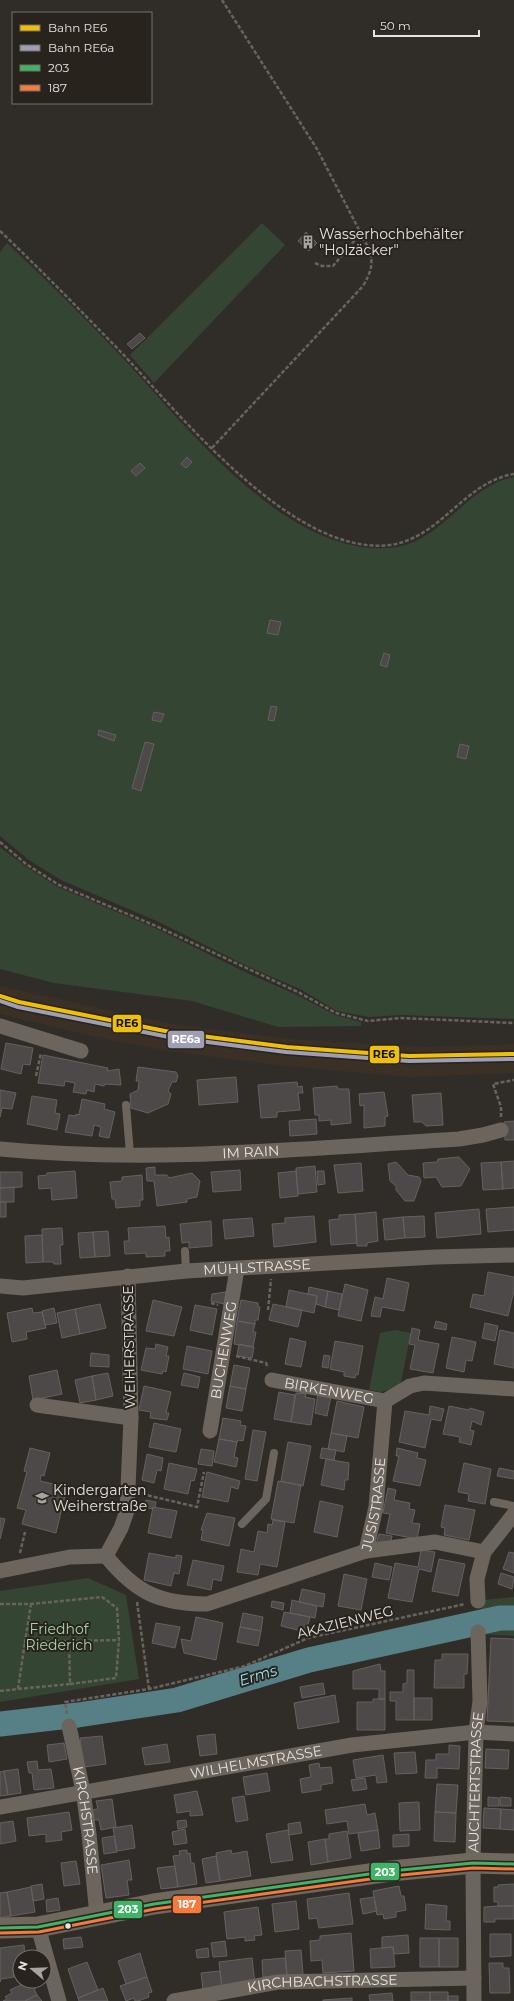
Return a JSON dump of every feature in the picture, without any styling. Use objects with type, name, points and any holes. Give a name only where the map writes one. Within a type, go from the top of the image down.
[{"type":"street","points":[[0,1026],[44,1041],[81,1051]]},
{"type":"street","name":"IM RAIN","points":[[0,1149],[66,1153],[221,1153],[459,1139],[484,1135],[501,1130]]},
{"type":"street","name":"MÜHLSTRASSE","points":[[0,1286],[23,1288],[186,1271],[436,1257],[514,1255]]},
{"type":"street","name":"BUCHENWEG","points":[[210,1431],[237,1269]]},
{"type":"street","name":"WEIHERSTRASSE","points":[[106,1556],[121,1528],[127,1511],[130,1418],[128,1276]]},
{"type":"street","name":"BIRKENWEG","points":[[272,1380],[385,1400]]},
{"type":"street","points":[[385,1400],[410,1386],[424,1383],[514,1389]]},
{"type":"street","name":"JUSISTRASSE","points":[[106,1556],[118,1571],[134,1586],[160,1598],[183,1604],[207,1604],[366,1551],[376,1507],[385,1400]]},
{"type":"street","name":"WEIHERSTRASSE","points":[[37,1405],[130,1418]]},
{"type":"street","points":[[478,1601],[477,1579],[484,1552],[514,1514]]},
{"type":"street","points":[[366,1551],[435,1542],[484,1552]]},
{"type":"street","points":[[0,1571],[70,1557],[106,1556]]},
{"type":"street","name":"AUCHTERTSTRASSE","points":[[474,2001],[476,1732],[480,1701],[478,1632]]},
{"type":"street","name":"KIRCHSTRASSE","points":[[69,1726],[83,1791],[97,1915]]},
{"type":"street","name":"WILHELMSTRASSE","points":[[0,1807],[83,1791],[352,1745],[476,1732],[514,1734]]},
{"type":"street","points":[[0,1928],[38,1927],[154,1904],[307,1882],[474,1863],[513,1864]]},
{"type":"street","points":[[38,1927],[59,2001]]},
{"type":"street","name":"KIRCHBACHSTRASSE","points":[[174,2001],[278,1982],[474,1978]]},
{"type":"lane","points":[[126,1105],[130,1154]]},
{"type":"lane","points":[[185,1251],[186,1271]]},
{"type":"lane","points":[[242,1524],[266,1499],[274,1453]]},
{"type":"lane","points":[[494,1502],[514,1506]]},
{"type":"path","points":[[212,448],[363,286],[371,273],[372,260],[317,148],[222,0]]},
{"type":"path","points":[[0,231],[40,269],[120,351],[190,429],[252,486],[294,516],[324,533],[355,543],[389,545],[408,540],[426,532],[485,484],[502,476],[514,474]]},
{"type":"path","points":[[315,263],[322,266],[333,266],[360,234]]},
{"type":"path","points":[[0,842],[26,864],[59,885],[156,926],[298,992],[336,1013],[368,1021],[401,1018],[514,1023]]},
{"type":"path","points":[[36,1076],[44,1041]]},
{"type":"path","points":[[501,1108],[492,1084],[514,1080]]},
{"type":"path","points":[[268,1310],[272,1267]]},
{"type":"path","points":[[223,1352],[266,1363],[272,1380]]},
{"type":"path","points":[[128,1490],[197,1507],[204,1472]]},
{"type":"path","points":[[17,1567],[25,1532]]},
{"type":"path","points":[[134,1586],[149,1689]]},
{"type":"path","points":[[0,1604],[31,1604],[102,1597],[117,1608],[119,1640],[116,1678],[0,1691]]},
{"type":"path","name":"AKAZIENWEG","points":[[65,1702],[149,1689],[245,1666],[308,1638],[478,1601]]},
{"type":"path","points":[[18,1689],[31,1604]]},
{"type":"path","points":[[25,1642],[119,1640]]},
{"type":"path","points":[[68,1641],[70,1684]]},
{"type":"shaded area","points":[[0,986],[172,1024],[288,1039],[424,1047],[514,1044],[514,1073],[408,1077],[285,1066],[168,1051],[95,1037],[0,1014]]},
{"type":"green space","points":[[262,223],[285,245],[154,383],[130,355]]},
{"type":"green space","points":[[7,243],[91,325],[205,447],[238,479],[274,508],[311,530],[349,545],[389,548],[407,544],[424,537],[438,527],[481,491],[514,477],[514,1019],[401,1015],[369,1017],[337,1011],[300,989],[249,967],[159,922],[61,880],[29,860],[0,836],[0,252]]},
{"type":"green space","points":[[0,847],[25,866],[58,887],[155,928],[247,973],[297,995],[335,1015],[361,1022],[361,1026],[278,1027],[192,1001],[54,983],[0,969]]},
{"type":"green space","points":[[395,1330],[411,1333],[400,1387],[381,1392],[369,1390],[380,1333]]},
{"type":"green space","name":"Friedhof Riederich","points":[[88,1578],[126,1595],[139,1679],[0,1702],[0,1591]]},
{"type":"green space","points":[[514,1597],[514,1636],[480,1634],[482,1600]]},
{"type":"building","name":"Wasserhochbehälter \"Holzäcker\"","points":[[306,232],[317,243],[309,251],[298,241]]},
{"type":"building","points":[[140,333],[145,338],[132,349],[127,344]]},
{"type":"building","points":[[187,457],[192,462],[186,468],[181,464]]},
{"type":"building","points":[[140,463],[145,468],[136,476],[131,471]]},
{"type":"building","points":[[270,620],[281,622],[278,635],[267,633]]},
{"type":"building","points":[[384,653],[390,655],[387,667],[380,665]]},
{"type":"building","points":[[271,706],[277,707],[274,721],[268,720]]},
{"type":"building","points":[[154,712],[164,714],[161,722],[152,720]]},
{"type":"building","points":[[99,730],[116,735],[114,741],[98,735]]},
{"type":"building","points":[[145,742],[154,744],[141,791],[132,788]]},
{"type":"building","points":[[460,744],[469,746],[466,759],[457,757]]},
{"type":"building","points":[[6,1043],[33,1048],[30,1065],[23,1064],[21,1074],[1,1069]]},
{"type":"building","points":[[43,1055],[108,1068],[107,1071],[119,1069],[121,1085],[105,1084],[104,1086],[95,1084],[94,1092],[87,1090],[86,1094],[73,1092],[75,1083],[65,1081],[64,1086],[38,1083]]},
{"type":"building","points":[[138,1067],[176,1072],[178,1076],[176,1082],[172,1082],[168,1091],[171,1094],[168,1104],[148,1113],[131,1108],[130,1094],[138,1090],[139,1081],[136,1081]]},
{"type":"building","points":[[236,1077],[238,1102],[199,1105],[197,1080]]},
{"type":"building","points":[[297,1082],[298,1087],[302,1086],[303,1093],[298,1093],[300,1110],[277,1112],[277,1117],[261,1118],[258,1085]]},
{"type":"building","points":[[337,1086],[338,1089],[349,1089],[351,1123],[331,1125],[331,1120],[319,1121],[319,1115],[315,1115],[313,1088]]},
{"type":"building","points":[[0,1090],[16,1093],[12,1109],[2,1108],[0,1117]]},
{"type":"building","points":[[384,1092],[388,1116],[385,1117],[385,1126],[364,1128],[364,1105],[360,1106],[359,1094]]},
{"type":"building","points":[[441,1093],[443,1125],[426,1126],[422,1122],[414,1122],[412,1095]]},
{"type":"building","points":[[32,1096],[57,1100],[55,1113],[60,1114],[57,1130],[27,1124]]},
{"type":"building","points":[[82,1099],[105,1104],[104,1109],[115,1112],[109,1138],[99,1136],[101,1127],[94,1125],[92,1136],[65,1132],[69,1115],[79,1115]]},
{"type":"building","points":[[316,1119],[317,1134],[290,1136],[289,1121]]},
{"type":"building","points":[[514,1121],[514,1140],[505,1140],[504,1122]]},
{"type":"building","points":[[459,1157],[470,1169],[461,1186],[442,1187],[436,1177],[424,1178],[423,1163],[437,1162],[438,1159]]},
{"type":"building","points":[[514,1161],[514,1188],[503,1189],[501,1162]]},
{"type":"building","points":[[396,1162],[408,1175],[419,1177],[421,1181],[414,1201],[405,1201],[396,1190],[396,1186],[390,1181],[388,1164]]},
{"type":"building","points":[[501,1162],[503,1189],[483,1190],[481,1163]]},
{"type":"building","points":[[361,1163],[363,1191],[338,1193],[334,1165]]},
{"type":"building","points":[[315,1166],[317,1192],[298,1194],[296,1168]]},
{"type":"building","points":[[155,1167],[155,1175],[167,1175],[169,1178],[192,1173],[200,1181],[197,1197],[187,1199],[187,1202],[157,1206],[154,1181],[147,1181],[146,1168]]},
{"type":"building","points":[[240,1170],[241,1190],[213,1192],[211,1172]]},
{"type":"building","points":[[75,1171],[77,1198],[52,1200],[51,1188],[39,1189],[38,1176],[47,1175],[47,1173]]},
{"type":"building","points":[[296,1171],[298,1196],[280,1198],[278,1173]]},
{"type":"building","points":[[317,1171],[324,1171],[325,1184],[318,1185]]},
{"type":"building","points":[[0,1172],[22,1172],[22,1187],[0,1188]]},
{"type":"building","points":[[142,1175],[143,1200],[140,1200],[140,1206],[116,1208],[115,1199],[112,1199],[110,1182],[122,1181],[122,1177]]},
{"type":"building","points":[[14,1187],[14,1202],[0,1202],[0,1188]]},
{"type":"building","points":[[0,1202],[6,1202],[6,1217],[0,1217]]},
{"type":"building","points":[[514,1207],[514,1230],[488,1232],[486,1209]]},
{"type":"building","points":[[479,1209],[481,1234],[437,1238],[435,1213]]},
{"type":"building","points":[[376,1212],[378,1241],[367,1243],[367,1246],[357,1246],[355,1214]]},
{"type":"building","points":[[355,1214],[357,1243],[331,1245],[329,1220],[339,1219],[339,1215]]},
{"type":"building","points":[[314,1216],[316,1242],[274,1247],[272,1224],[285,1223],[285,1218]]},
{"type":"building","points":[[424,1216],[425,1237],[405,1238],[403,1217]]},
{"type":"building","points":[[403,1217],[405,1238],[385,1240],[383,1219]]},
{"type":"building","points":[[252,1218],[254,1236],[225,1239],[223,1220]]},
{"type":"building","points":[[211,1221],[212,1246],[189,1248],[189,1242],[182,1243],[180,1224]]},
{"type":"building","points":[[165,1226],[166,1238],[169,1237],[170,1251],[165,1251],[165,1256],[146,1257],[146,1253],[125,1254],[124,1241],[129,1241],[128,1228]]},
{"type":"building","points":[[62,1228],[63,1245],[60,1245],[61,1264],[43,1262],[42,1229]]},
{"type":"building","points":[[108,1231],[110,1256],[95,1257],[93,1232]]},
{"type":"building","points":[[93,1232],[95,1257],[80,1258],[78,1233]]},
{"type":"building","points":[[42,1235],[43,1262],[26,1263],[25,1236]]},
{"type":"building","points":[[488,1272],[514,1277],[514,1290],[508,1316],[470,1307],[473,1294],[484,1296]]},
{"type":"building","points":[[387,1278],[409,1283],[404,1311],[382,1307],[380,1317],[371,1316],[375,1297],[383,1299]]},
{"type":"building","points":[[345,1284],[368,1290],[361,1321],[338,1316]]},
{"type":"building","points":[[309,1287],[328,1291],[325,1307],[316,1304],[317,1296],[308,1294]]},
{"type":"building","points":[[289,1290],[317,1296],[314,1313],[286,1307]]},
{"type":"building","points":[[328,1291],[342,1294],[339,1310],[325,1307]]},
{"type":"building","points":[[226,1292],[224,1304],[211,1301],[212,1294]]},
{"type":"building","points":[[153,1300],[182,1307],[174,1336],[146,1331]]},
{"type":"building","points":[[241,1300],[258,1303],[258,1307],[260,1307],[258,1320],[255,1320],[255,1324],[237,1321]]},
{"type":"building","points":[[100,1304],[106,1328],[80,1334],[75,1309]]},
{"type":"building","points":[[273,1304],[302,1310],[298,1327],[269,1320]]},
{"type":"building","points":[[195,1305],[217,1309],[212,1335],[190,1330]]},
{"type":"building","points":[[32,1308],[33,1313],[42,1312],[46,1328],[26,1332],[27,1339],[12,1342],[7,1313]]},
{"type":"building","points":[[54,1308],[57,1323],[45,1325],[42,1311]]},
{"type":"building","points":[[75,1309],[80,1334],[62,1338],[57,1313]]},
{"type":"building","points":[[237,1321],[255,1324],[253,1332],[256,1332],[253,1347],[234,1344]]},
{"type":"building","points":[[436,1321],[447,1324],[446,1330],[434,1328]]},
{"type":"building","points":[[485,1323],[498,1326],[495,1341],[482,1338]]},
{"type":"building","points":[[412,1328],[420,1330],[418,1340],[439,1344],[433,1373],[410,1369],[415,1345],[409,1344]]},
{"type":"building","points":[[500,1330],[514,1333],[514,1368],[494,1364]]},
{"type":"building","points":[[452,1337],[476,1342],[472,1361],[466,1360],[464,1372],[446,1368]]},
{"type":"building","points":[[290,1338],[306,1342],[301,1367],[285,1364]]},
{"type":"building","points":[[335,1341],[363,1346],[358,1375],[356,1374],[355,1378],[344,1376],[344,1372],[330,1369]]},
{"type":"building","points":[[156,1344],[168,1347],[166,1356],[169,1356],[166,1372],[163,1371],[162,1374],[141,1370],[146,1348],[155,1349]]},
{"type":"building","points":[[239,1344],[254,1347],[252,1358],[237,1356]]},
{"type":"building","points":[[187,1346],[212,1351],[208,1374],[183,1369]]},
{"type":"building","points":[[91,1353],[109,1355],[109,1367],[90,1366]]},
{"type":"building","points":[[324,1355],[330,1356],[328,1368],[322,1367]]},
{"type":"building","points":[[234,1365],[250,1368],[246,1389],[230,1386]]},
{"type":"building","points":[[57,1370],[62,1394],[33,1400],[29,1376]]},
{"type":"building","points":[[108,1373],[113,1396],[96,1400],[92,1376]]},
{"type":"building","points":[[184,1373],[200,1377],[198,1388],[181,1385]]},
{"type":"building","points":[[92,1376],[96,1400],[80,1403],[75,1380]]},
{"type":"building","points":[[144,1386],[171,1392],[166,1413],[169,1413],[167,1420],[150,1418],[151,1412],[139,1410]]},
{"type":"building","points":[[230,1386],[246,1389],[242,1411],[226,1408]]},
{"type":"building","points":[[279,1392],[295,1395],[291,1422],[274,1419]]},
{"type":"building","points":[[296,1393],[306,1394],[305,1397],[315,1399],[311,1425],[291,1422]]},
{"type":"building","points":[[318,1394],[331,1396],[327,1416],[315,1413]]},
{"type":"building","points":[[337,1401],[364,1407],[358,1438],[331,1433]]},
{"type":"building","points":[[430,1406],[444,1409],[441,1421],[431,1419],[425,1448],[399,1442],[405,1411],[429,1415]]},
{"type":"building","points":[[449,1406],[469,1410],[470,1408],[484,1412],[481,1425],[472,1421],[470,1430],[474,1431],[471,1445],[459,1442],[460,1437],[443,1434]]},
{"type":"building","points":[[223,1418],[241,1421],[240,1425],[246,1426],[243,1441],[238,1440],[237,1442],[219,1439]]},
{"type":"building","points":[[154,1423],[181,1429],[176,1452],[149,1447]]},
{"type":"building","points":[[253,1430],[266,1432],[257,1481],[245,1479]]},
{"type":"building","points":[[331,1433],[347,1436],[344,1452],[328,1449]]},
{"type":"building","points":[[219,1439],[237,1442],[234,1457],[238,1458],[236,1467],[214,1462]]},
{"type":"building","points":[[288,1442],[311,1446],[303,1486],[281,1481]]},
{"type":"building","name":"Kindergarten Weiherstraße","points":[[30,1448],[50,1453],[44,1476],[41,1475],[40,1481],[67,1487],[56,1533],[22,1524],[26,1510],[17,1508],[27,1472],[24,1471]]},
{"type":"building","points":[[322,1448],[336,1450],[334,1460],[320,1458]]},
{"type":"building","points":[[397,1448],[418,1453],[417,1458],[426,1460],[420,1486],[393,1481],[399,1456],[396,1456]]},
{"type":"building","points":[[201,1449],[214,1451],[212,1466],[198,1464]]},
{"type":"building","points":[[147,1454],[163,1458],[161,1471],[157,1470],[154,1483],[142,1480]]},
{"type":"building","points":[[326,1459],[349,1463],[348,1480],[345,1480],[344,1490],[321,1485]]},
{"type":"building","points":[[169,1463],[197,1469],[194,1481],[191,1480],[188,1494],[164,1489]]},
{"type":"building","points":[[464,1463],[491,1469],[485,1504],[468,1501],[469,1494],[458,1492]]},
{"type":"building","points":[[499,1468],[514,1471],[514,1479],[497,1476]]},
{"type":"building","points":[[207,1472],[240,1481],[238,1489],[231,1487],[228,1502],[202,1497]]},
{"type":"building","points":[[278,1481],[301,1485],[294,1523],[271,1519]]},
{"type":"building","points":[[388,1488],[396,1490],[394,1500],[410,1503],[409,1509],[415,1510],[412,1523],[420,1524],[417,1539],[386,1533],[390,1514],[383,1513]]},
{"type":"building","points":[[146,1500],[156,1502],[153,1509],[144,1507]]},
{"type":"building","points":[[320,1501],[343,1506],[337,1537],[314,1532]]},
{"type":"building","points":[[445,1505],[475,1510],[469,1540],[444,1535],[445,1528],[441,1527]]},
{"type":"building","points":[[153,1507],[177,1511],[171,1538],[148,1533]]},
{"type":"building","points":[[207,1513],[235,1518],[229,1546],[201,1540],[203,1530],[201,1530]]},
{"type":"building","points":[[0,1518],[5,1519],[0,1539]]},
{"type":"building","points":[[273,1520],[285,1522],[277,1567],[260,1564],[258,1575],[237,1572],[241,1549],[254,1552],[258,1531],[267,1533],[268,1524],[272,1525]]},
{"type":"building","points":[[379,1534],[392,1536],[390,1547],[376,1544]]},
{"type":"building","points":[[421,1550],[435,1552],[431,1572],[419,1569],[412,1602],[388,1598],[395,1563],[418,1567]]},
{"type":"building","points":[[509,1552],[514,1553],[514,1573],[503,1569]]},
{"type":"building","points":[[149,1553],[176,1558],[176,1555],[182,1556],[179,1574],[174,1573],[171,1586],[144,1580]]},
{"type":"building","points":[[439,1559],[465,1564],[458,1596],[432,1591]]},
{"type":"building","points":[[193,1560],[224,1566],[221,1581],[213,1579],[211,1590],[187,1585]]},
{"type":"building","points":[[375,1563],[392,1567],[389,1580],[372,1577]]},
{"type":"building","points":[[501,1573],[514,1577],[512,1589],[498,1584]]},
{"type":"building","points":[[344,1574],[367,1579],[361,1610],[338,1606]]},
{"type":"building","points":[[302,1589],[325,1594],[323,1607],[299,1602]]},
{"type":"building","points":[[292,1600],[317,1606],[315,1618],[290,1613]]},
{"type":"building","points":[[272,1601],[284,1603],[283,1610],[271,1607]]},
{"type":"building","points":[[284,1612],[310,1617],[306,1632],[281,1626]]},
{"type":"building","points":[[243,1613],[263,1617],[261,1631],[240,1627]]},
{"type":"building","points":[[196,1617],[223,1623],[216,1660],[184,1653],[181,1639],[191,1641]]},
{"type":"building","points":[[156,1623],[180,1627],[175,1648],[152,1643]]},
{"type":"building","points":[[240,1627],[261,1631],[258,1646],[237,1642]]},
{"type":"building","points":[[491,1638],[514,1639],[514,1722],[487,1721]]},
{"type":"building","points":[[442,1654],[468,1654],[467,1674],[464,1674],[464,1688],[434,1688],[435,1660],[442,1660]]},
{"type":"building","points":[[380,1664],[381,1671],[385,1671],[385,1699],[379,1699],[379,1689],[353,1689],[353,1671]]},
{"type":"building","points":[[407,1670],[414,1670],[414,1720],[396,1720],[396,1701],[390,1701],[390,1692],[403,1692],[403,1684],[407,1683]]},
{"type":"building","points":[[323,1683],[325,1694],[302,1698],[300,1687]]},
{"type":"building","points":[[335,1695],[339,1722],[298,1729],[294,1703]]},
{"type":"building","points":[[414,1698],[432,1698],[432,1720],[414,1720]]},
{"type":"building","points":[[373,1699],[385,1699],[385,1730],[357,1730],[357,1702],[373,1702]]},
{"type":"building","points":[[215,1734],[217,1754],[200,1756],[197,1736]]},
{"type":"building","points":[[102,1736],[106,1764],[84,1767],[80,1738]]},
{"type":"building","points":[[64,1743],[67,1759],[49,1762],[47,1745]]},
{"type":"building","points":[[167,1744],[170,1762],[145,1765],[142,1748]]},
{"type":"building","points":[[449,1745],[460,1746],[459,1769],[437,1768],[437,1778],[425,1778],[426,1760],[436,1760],[436,1754],[449,1754]]},
{"type":"building","points":[[486,1749],[509,1750],[508,1769],[485,1768]]},
{"type":"building","points":[[415,1752],[417,1773],[396,1774],[394,1753]]},
{"type":"building","points":[[383,1755],[387,1782],[377,1783],[376,1775],[356,1778],[353,1760]]},
{"type":"building","points":[[37,1761],[38,1770],[51,1769],[54,1788],[34,1790],[32,1773],[29,1773],[27,1762]]},
{"type":"building","points":[[319,1763],[320,1768],[331,1767],[333,1783],[321,1785],[321,1790],[302,1793],[300,1779],[311,1777],[309,1765]]},
{"type":"building","points":[[18,1769],[21,1793],[8,1795],[4,1771]]},
{"type":"building","points":[[4,1771],[8,1795],[0,1796],[0,1772]]},
{"type":"building","points":[[267,1773],[270,1791],[246,1795],[243,1777]]},
{"type":"building","points":[[365,1778],[367,1789],[353,1791],[351,1780]]},
{"type":"building","points":[[437,1784],[458,1785],[456,1813],[435,1812]]},
{"type":"building","points":[[197,1791],[203,1815],[190,1816],[190,1811],[177,1813],[174,1795]]},
{"type":"building","points":[[244,1796],[248,1820],[236,1822],[232,1798]]},
{"type":"building","points":[[488,1797],[499,1798],[499,1806],[488,1806]]},
{"type":"building","points":[[500,1797],[511,1798],[511,1806],[500,1806]]},
{"type":"building","points":[[112,1799],[116,1827],[101,1830],[99,1820],[94,1820],[92,1810],[98,1809],[96,1801]]},
{"type":"building","points":[[419,1802],[420,1830],[400,1831],[399,1803]]},
{"type":"building","points":[[365,1804],[367,1815],[375,1813],[378,1830],[349,1834],[347,1821],[327,1824],[325,1810]]},
{"type":"building","points":[[484,1808],[501,1809],[500,1829],[483,1828]]},
{"type":"building","points":[[501,1809],[514,1810],[514,1830],[500,1829]]},
{"type":"building","points":[[69,1812],[72,1830],[61,1832],[62,1840],[46,1842],[46,1834],[29,1836],[27,1818]]},
{"type":"building","points":[[435,1812],[456,1813],[455,1842],[434,1841]]},
{"type":"building","points":[[186,1820],[187,1827],[178,1829],[177,1821]]},
{"type":"building","points":[[13,1821],[16,1841],[0,1844],[0,1823]]},
{"type":"building","points":[[300,1822],[302,1833],[289,1835],[288,1824]]},
{"type":"building","points":[[132,1825],[135,1848],[117,1851],[113,1828]]},
{"type":"building","points":[[185,1829],[187,1843],[174,1845],[172,1832]]},
{"type":"building","points":[[288,1830],[293,1860],[271,1863],[266,1834]]},
{"type":"building","points":[[378,1830],[380,1848],[361,1851],[358,1833]]},
{"type":"building","points":[[347,1831],[351,1858],[328,1862],[325,1839],[329,1839],[329,1834]]},
{"type":"building","points":[[409,1834],[409,1846],[393,1847],[393,1835]]},
{"type":"building","points":[[114,1836],[117,1852],[104,1854],[102,1838]]},
{"type":"building","points":[[325,1839],[328,1862],[311,1865],[308,1842]]},
{"type":"building","points":[[187,1850],[187,1854],[190,1853],[191,1863],[194,1863],[197,1884],[178,1887],[173,1856],[180,1855],[179,1851]]},
{"type":"building","points":[[231,1850],[232,1854],[247,1851],[251,1876],[220,1881],[216,1853]]},
{"type":"building","points":[[216,1856],[220,1881],[206,1883],[202,1859]]},
{"type":"building","points":[[129,1860],[132,1880],[127,1880],[129,1895],[106,1898],[101,1865]]},
{"type":"building","points":[[76,1861],[80,1884],[64,1886],[61,1863]]},
{"type":"building","points":[[175,1866],[178,1887],[161,1889],[157,1868]]},
{"type":"building","points":[[42,1884],[44,1899],[33,1901],[31,1886]]},
{"type":"building","points":[[514,1884],[514,1906],[498,1906],[498,1902],[494,1902],[494,1887],[498,1887],[498,1885]]},
{"type":"building","points":[[399,1886],[401,1896],[404,1896],[406,1910],[396,1912],[396,1917],[384,1919],[383,1914],[377,1915],[373,1891]]},
{"type":"building","points":[[31,1887],[35,1912],[11,1916],[7,1892]]},
{"type":"building","points":[[7,1892],[11,1916],[0,1918],[0,1893]]},
{"type":"building","points":[[349,1893],[353,1924],[319,1928],[317,1918],[309,1919],[307,1899]]},
{"type":"building","points":[[374,1897],[377,1911],[363,1914],[360,1899]]},
{"type":"building","points":[[58,1898],[60,1910],[47,1912],[46,1900]]},
{"type":"building","points":[[296,1901],[299,1929],[275,1932],[272,1904]]},
{"type":"building","points":[[426,1904],[447,1906],[446,1921],[450,1921],[450,1930],[425,1929]]},
{"type":"building","points":[[514,1906],[514,1919],[495,1919],[495,1922],[484,1922],[484,1907]]},
{"type":"building","points":[[258,1907],[262,1935],[254,1936],[255,1940],[245,1941],[245,1937],[227,1939],[224,1912]]},
{"type":"building","points":[[351,1933],[354,1971],[323,1973],[322,1960],[311,1961],[310,1941],[320,1940],[320,1936]]},
{"type":"building","points":[[490,1934],[511,1934],[511,1956],[490,1957]]},
{"type":"building","points":[[408,1935],[409,1953],[394,1954],[393,1947],[382,1948],[382,1937]]},
{"type":"building","points":[[81,1937],[83,1947],[64,1949],[63,1939]]},
{"type":"building","points":[[420,1938],[439,1938],[439,1967],[420,1967]]},
{"type":"building","points":[[439,1938],[458,1938],[458,1967],[439,1967]]},
{"type":"building","points":[[225,1941],[227,1956],[213,1957],[211,1943]]},
{"type":"building","points":[[24,1945],[24,1949],[12,1949],[12,1977],[1,1979],[0,1982],[0,1948]]},
{"type":"building","points":[[393,1947],[395,1967],[371,1968],[370,1949]]},
{"type":"building","points":[[208,1948],[209,1957],[197,1958],[196,1950]]},
{"type":"building","points":[[301,1950],[303,1974],[287,1975],[285,1951]]},
{"type":"building","points":[[140,1953],[147,1977],[126,1984],[118,1961]]},
{"type":"building","points":[[252,1958],[255,1984],[222,1988],[219,1962]]},
{"type":"building","points":[[285,1958],[287,1975],[263,1977],[262,1960]]},
{"type":"building","points":[[87,1962],[98,1990],[78,1998],[68,1969]]},
{"type":"building","points":[[489,1963],[503,1963],[503,1968],[509,1968],[510,1993],[490,1993]]},
{"type":"building","points":[[220,1971],[222,1988],[203,1990],[201,1973]]},
{"type":"building","points":[[147,1977],[152,1992],[148,1993],[149,1997],[138,2001],[135,2001],[134,1998],[126,2001],[120,1986]]},
{"type":"building","points":[[103,1988],[108,2001],[79,2001],[78,1998]]},
{"type":"building","points":[[34,1989],[37,1995],[25,2001],[3,2001],[7,1999],[5,1997],[12,1993],[10,1990]]},
{"type":"building","points":[[411,1992],[430,1992],[430,2001],[411,2001]]},
{"type":"building","points":[[430,1992],[448,1992],[448,2001],[430,2001]]},
{"type":"building","points":[[392,1993],[393,2001],[370,2001],[369,1995]]},
{"type":"building","points":[[37,1995],[42,2001],[25,2001]]},
{"type":"building","points":[[448,1996],[458,1996],[458,2001],[448,2001]]},
{"type":"building","points":[[352,1998],[352,2001],[323,2001],[323,2000]]},
{"type":"waterway","name":"Erms","points":[[0,1724],[78,1715],[177,1700],[309,1660],[500,1618],[514,1618]]},
{"type":"rail line","name":"RE6","points":[[0,996],[19,1002],[170,1032],[287,1047],[409,1056],[514,1054]]},
{"type":"rail line","name":"RE6a","points":[[0,1001],[18,1007],[169,1037],[286,1052],[409,1061],[514,1059]]},
{"type":"transit line","name":"203","points":[[0,1928],[38,1927],[154,1904],[391,1871],[473,1863],[514,1864]]},
{"type":"transit line","name":"187","points":[[0,1933],[39,1932],[155,1909],[392,1876],[473,1868],[514,1869]]},
{"type":"place","name":"Wasserhochbehälter \"Holzäcker\"","points":[[308,242]]},
{"type":"place","name":"Kindergarten Weiherstraße","points":[[42,1498]]}]
